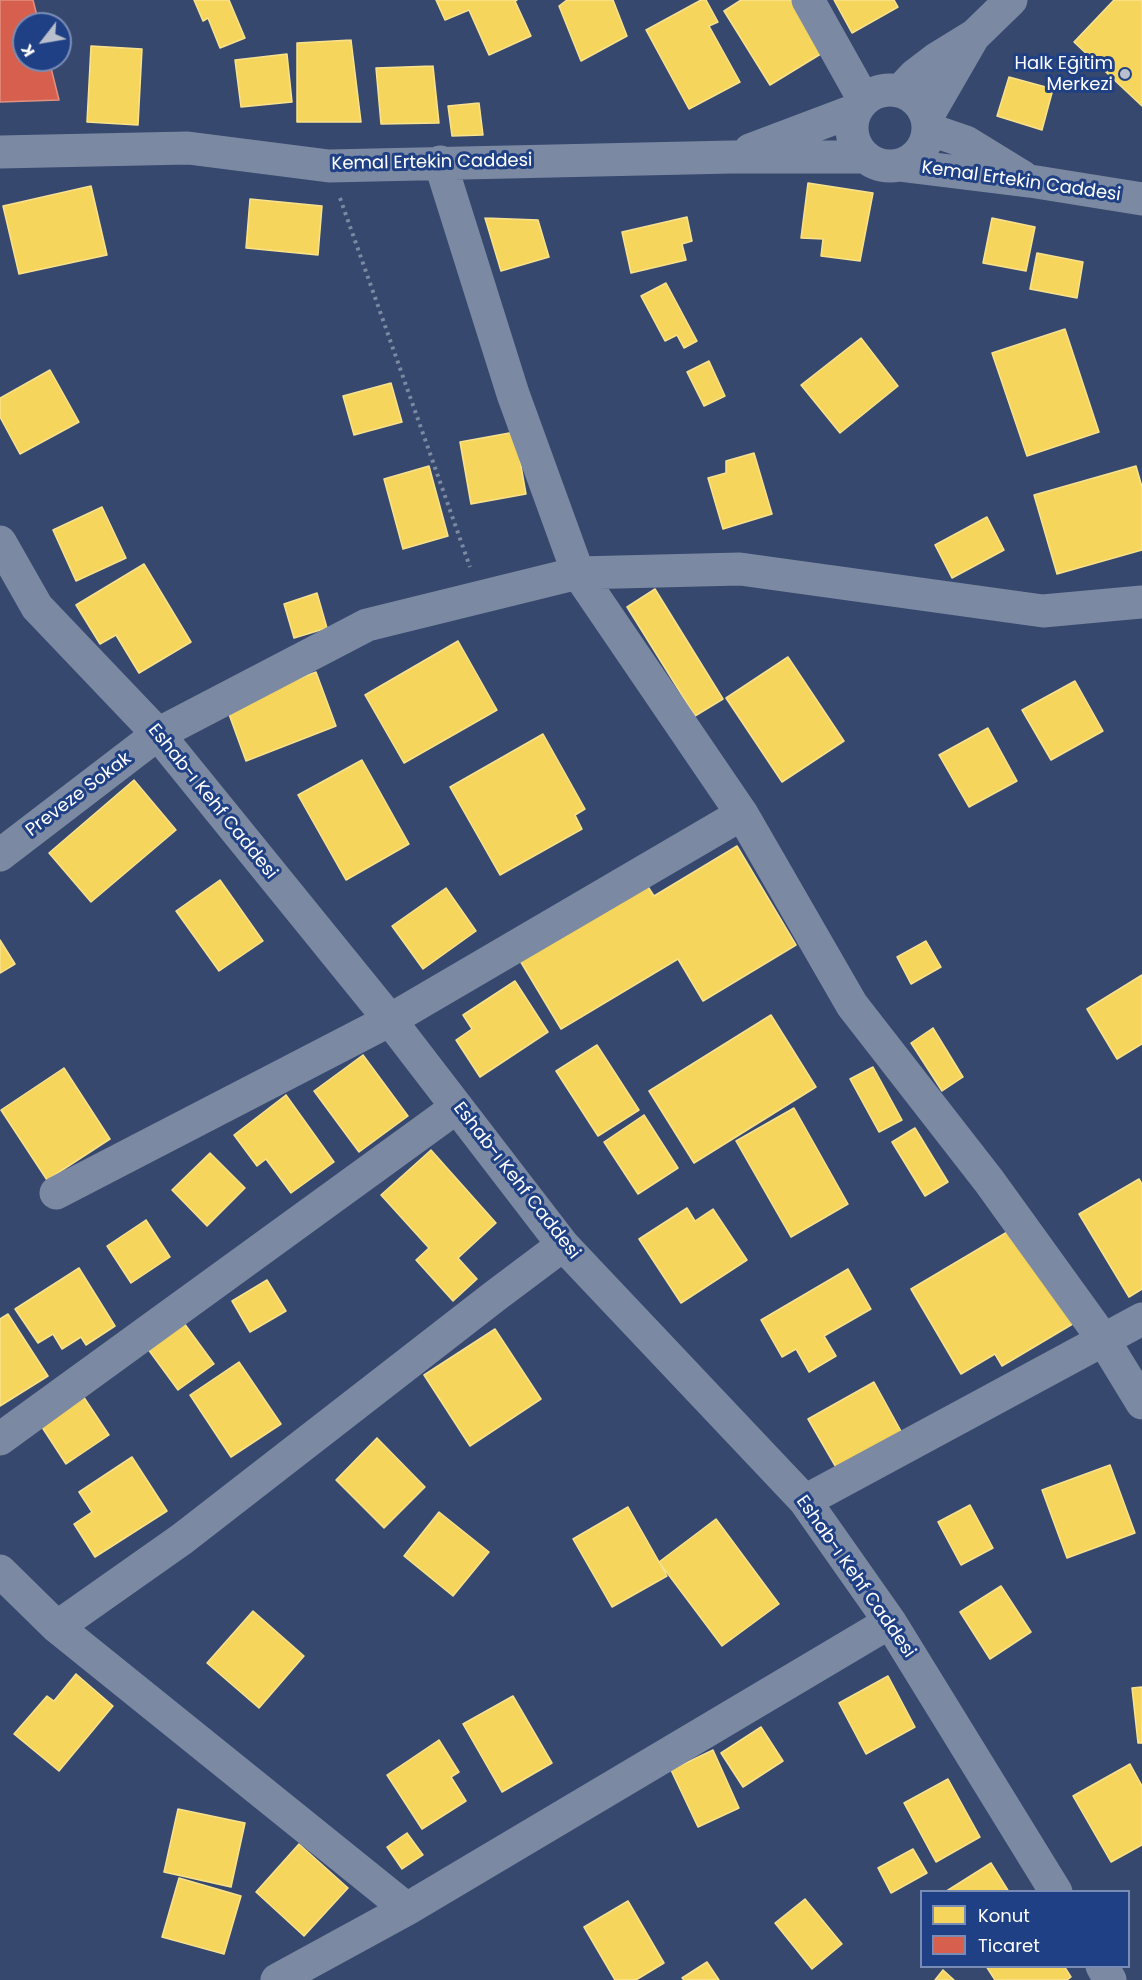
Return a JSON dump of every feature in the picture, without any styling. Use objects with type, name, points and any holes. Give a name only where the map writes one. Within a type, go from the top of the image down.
[{"type":"street","points":[[808,0],[860,105],[853,122],[852,135],[857,147],[875,164],[887,167],[900,165],[921,152],[926,141],[928,123],[975,35]]},
{"type":"street","points":[[900,91],[915,75],[936,59],[975,35],[1011,0]]},
{"type":"street","points":[[732,157],[860,105],[875,93],[887,90],[900,91],[912,96],[921,105],[928,123],[966,142],[1030,181]]},
{"type":"street","name":"Kemal Ertekin Caddesi","points":[[0,152],[188,148],[328,166],[732,157],[865,157]]},
{"type":"street","points":[[440,162],[513,394],[578,573],[742,814],[852,1005],[989,1181],[1103,1340],[1142,1402]]},
{"type":"street","name":"Kemal Ertekin Caddesi","points":[[900,165],[1030,181],[1142,199]]},
{"type":"street","name":"Eshab-ı Kehf Caddesi","points":[[0,542],[37,607],[158,734],[390,1020],[563,1245],[805,1501],[890,1622],[1055,1890]]},
{"type":"street","name":"Preveze Sokak","points":[[0,855],[158,734],[367,625],[578,573],[740,569],[1043,611],[1142,602]]},
{"type":"street","points":[[56,1193],[390,1020],[742,814]]},
{"type":"street","points":[[0,1439],[457,1107]]},
{"type":"street","points":[[57,1627],[182,1539],[563,1245]]},
{"type":"street","points":[[805,1501],[1142,1319]]},
{"type":"street","points":[[0,1570],[57,1627],[407,1909]]},
{"type":"street","points":[[277,1980],[407,1909],[890,1622]]},
{"type":"path","points":[[328,166],[481,597]]},
{"type":"building: Konut","points":[[194,0],[229,0],[245,38],[220,48],[208,18],[203,21]]},
{"type":"building: Konut","points":[[436,0],[517,0],[515,1],[531,36],[489,55],[469,10],[445,20]]},
{"type":"building: Konut","points":[[567,0],[613,0],[627,36],[581,61],[559,6]]},
{"type":"building: Konut","points":[[701,0],[706,0],[718,22],[709,26],[740,82],[689,109],[646,30]]},
{"type":"building: Konut","points":[[741,0],[791,0],[824,52],[770,85],[724,11]]},
{"type":"building: Konut","points":[[834,0],[894,0],[898,7],[852,33]]},
{"type":"building: Konut","name":"Halk Eğitim Merkezi","points":[[1114,0],[1142,0],[1142,106],[1074,42]]},
{"type":"building: Konut","points":[[351,40],[361,122],[297,122],[297,43]]},
{"type":"building: Konut","points":[[91,46],[142,49],[138,125],[87,122]]},
{"type":"building: Konut","points":[[287,54],[292,102],[241,107],[235,60]]},
{"type":"building: Konut","points":[[433,66],[439,123],[381,124],[376,68]]},
{"type":"building: Konut","points":[[1009,77],[1053,89],[1042,130],[997,116]]},
{"type":"building: Konut","points":[[479,103],[483,135],[452,136],[448,106]]},
{"type":"building: Konut","points":[[808,183],[873,193],[860,261],[821,256],[823,239],[801,238]]},
{"type":"building: Konut","points":[[91,186],[107,255],[19,274],[3,206]]},
{"type":"building: Konut","points":[[250,199],[322,206],[318,255],[246,248]]},
{"type":"building: Konut","points":[[687,217],[692,241],[682,244],[686,260],[631,273],[622,232]]},
{"type":"building: Konut","points":[[485,218],[538,220],[549,257],[501,271]]},
{"type":"building: Konut","points":[[992,218],[1035,227],[1026,271],[983,263]]},
{"type":"building: Konut","points":[[1037,253],[1083,262],[1077,298],[1030,289]]},
{"type":"building: Konut","points":[[666,283],[697,341],[684,348],[677,335],[665,341],[641,296]]},
{"type":"building: Konut","points":[[1065,329],[1099,432],[1027,456],[992,353]]},
{"type":"building: Konut","points":[[861,338],[898,386],[840,433],[801,385]]},
{"type":"building: Konut","points":[[709,361],[725,396],[704,406],[687,372]]},
{"type":"building: Konut","points":[[50,370],[79,422],[20,454],[0,417],[0,398]]},
{"type":"building: Konut","points":[[391,383],[402,422],[354,435],[343,396]]},
{"type":"building: Konut","points":[[515,432],[526,494],[471,504],[460,442]]},
{"type":"building: Konut","points":[[754,453],[772,514],[723,529],[708,478],[726,473],[726,461]]},
{"type":"building: Konut","points":[[429,466],[448,536],[403,549],[384,479]]},
{"type":"building: Konut","points":[[1136,466],[1142,487],[1142,550],[1057,574],[1034,495]]},
{"type":"building: Konut","points":[[102,507],[126,558],[76,581],[53,530]]},
{"type":"building: Konut","points":[[987,517],[1004,550],[952,578],[935,545]]},
{"type":"building: Konut","points":[[144,564],[191,642],[139,673],[116,635],[100,644],[76,605]]},
{"type":"building: Konut","points":[[655,589],[723,699],[695,716],[627,607]]},
{"type":"building: Konut","points":[[317,593],[327,628],[294,638],[284,604]]},
{"type":"building: Konut","points":[[458,641],[497,710],[404,763],[365,695]]},
{"type":"building: Konut","points":[[788,657],[844,741],[782,782],[726,698]]},
{"type":"building: Konut","points":[[316,672],[336,726],[246,761],[226,706]]},
{"type":"building: Konut","points":[[1075,681],[1103,731],[1051,760],[1022,710]]},
{"type":"building: Konut","points":[[988,728],[1017,781],[969,807],[939,755]]},
{"type":"building: Konut","points":[[543,734],[585,809],[575,815],[582,829],[500,875],[450,787]]},
{"type":"building: Konut","points":[[362,760],[409,844],[346,880],[298,795]]},
{"type":"building: Konut","points":[[134,780],[176,830],[91,902],[49,853]]},
{"type":"building: Konut","points":[[737,846],[796,945],[703,1001],[678,959],[561,1029],[519,959],[645,882],[654,896]]},
{"type":"building: Konut","points":[[220,880],[263,941],[219,971],[176,911]]},
{"type":"building: Konut","points":[[446,888],[476,931],[423,969],[392,926]]},
{"type":"building: Konut","points":[[0,940],[15,964],[0,973]]},
{"type":"building: Konut","points":[[926,941],[941,967],[911,984],[897,957]]},
{"type":"building: Konut","points":[[1142,975],[1142,1044],[1117,1059],[1087,1009]]},
{"type":"building: Konut","points":[[515,981],[548,1032],[480,1077],[456,1040],[472,1029],[463,1015]]},
{"type":"building: Konut","points":[[771,1015],[816,1087],[694,1163],[649,1091]]},
{"type":"building: Konut","points":[[933,1028],[963,1077],[942,1091],[911,1043]]},
{"type":"building: Konut","points":[[597,1045],[639,1110],[598,1136],[556,1071]]},
{"type":"building: Konut","points":[[363,1055],[408,1116],[359,1152],[314,1091]]},
{"type":"building: Konut","points":[[873,1067],[902,1120],[879,1132],[850,1079]]},
{"type":"building: Konut","points":[[64,1068],[110,1139],[47,1180],[1,1110]]},
{"type":"building: Konut","points":[[286,1095],[334,1162],[291,1193],[266,1159],[257,1166],[234,1135]]},
{"type":"building: Konut","points":[[794,1108],[848,1204],[791,1237],[736,1141]]},
{"type":"building: Konut","points":[[644,1115],[678,1168],[638,1194],[604,1142]]},
{"type":"building: Konut","points":[[915,1128],[948,1182],[925,1196],[892,1142]]},
{"type":"building: Konut","points":[[431,1150],[496,1223],[458,1258],[477,1279],[453,1301],[416,1260],[429,1248],[381,1195]]},
{"type":"building: Konut","points":[[210,1153],[245,1188],[207,1226],[172,1190]]},
{"type":"building: Konut","points":[[1139,1179],[1142,1184],[1142,1289],[1129,1297],[1079,1214]]},
{"type":"building: Konut","points":[[687,1208],[695,1221],[713,1209],[747,1260],[681,1303],[639,1239]]},
{"type":"building: Konut","points":[[146,1220],[170,1257],[131,1283],[107,1246]]},
{"type":"building: Konut","points":[[1019,1225],[1076,1322],[1002,1366],[995,1354],[961,1374],[911,1289]]},
{"type":"building: Konut","points":[[79,1268],[115,1326],[86,1345],[81,1337],[62,1349],[53,1334],[38,1343],[15,1309]]},
{"type":"building: Konut","points":[[848,1269],[871,1309],[824,1336],[836,1356],[809,1372],[796,1349],[782,1357],[761,1320]]},
{"type":"building: Konut","points":[[267,1280],[286,1311],[250,1332],[232,1301]]},
{"type":"building: Konut","points":[[8,1314],[48,1376],[0,1406],[0,1319]]},
{"type":"building: Konut","points":[[181,1319],[214,1364],[178,1390],[145,1345]]},
{"type":"building: Konut","points":[[495,1329],[541,1399],[470,1446],[424,1375]]},
{"type":"building: Konut","points":[[239,1362],[281,1424],[231,1457],[190,1395]]},
{"type":"building: Konut","points":[[874,1382],[902,1433],[837,1469],[808,1419]]},
{"type":"building: Konut","points":[[81,1393],[109,1435],[66,1464],[38,1421]]},
{"type":"building: Konut","points":[[377,1438],[425,1487],[384,1528],[336,1480]]},
{"type":"building: Konut","points":[[132,1457],[167,1511],[95,1557],[74,1524],[92,1512],[79,1492]]},
{"type":"building: Konut","points":[[1110,1465],[1135,1533],[1067,1558],[1042,1490]]},
{"type":"building: Konut","points":[[970,1505],[993,1548],[961,1565],[938,1522]]},
{"type":"building: Konut","points":[[628,1507],[667,1576],[612,1607],[573,1539]]},
{"type":"building: Konut","points":[[439,1512],[489,1552],[453,1596],[404,1556]]},
{"type":"building: Konut","points":[[716,1519],[779,1604],[722,1646],[659,1562]]},
{"type":"building: Konut","points":[[1001,1586],[1031,1632],[990,1659],[960,1612]]},
{"type":"building: Konut","points":[[253,1611],[304,1656],[259,1708],[207,1663]]},
{"type":"building: Konut","points":[[76,1674],[113,1706],[59,1771],[14,1734],[47,1696],[54,1701]]},
{"type":"building: Konut","points":[[888,1676],[915,1727],[866,1754],[839,1703]]},
{"type":"building: Konut","points":[[1142,1687],[1142,1743],[1138,1743],[1132,1688]]},
{"type":"building: Konut","points":[[513,1696],[552,1763],[502,1792],[463,1724]]},
{"type":"building: Konut","points":[[761,1727],[783,1761],[743,1787],[721,1753]]},
{"type":"building: Konut","points":[[439,1740],[459,1772],[451,1777],[466,1801],[422,1829],[387,1775]]},
{"type":"building: Konut","points":[[713,1750],[739,1808],[698,1827],[671,1770]]},
{"type":"building: Konut","points":[[1130,1764],[1142,1786],[1142,1845],[1111,1862],[1073,1796]]},
{"type":"building: Konut","points":[[948,1779],[980,1837],[936,1862],[904,1803]]},
{"type":"building: Konut","points":[[178,1809],[245,1823],[231,1887],[164,1872]]},
{"type":"building: Konut","points":[[407,1833],[423,1855],[402,1869],[387,1847]]},
{"type":"building: Konut","points":[[299,1844],[348,1888],[304,1936],[256,1892]]},
{"type":"building: Konut","points":[[913,1849],[927,1873],[891,1893],[878,1868]]},
{"type":"building: Konut","points":[[991,1863],[1008,1890],[948,1890]]},
{"type":"building: Konut","points":[[179,1878],[241,1896],[224,1954],[162,1937]]},
{"type":"building: Konut","points":[[805,1899],[842,1944],[812,1969],[775,1923]]},
{"type":"building: Konut","points":[[628,1901],[664,1963],[636,1980],[615,1980],[584,1927]]},
{"type":"building: Konut","points":[[707,1962],[719,1980],[684,1980],[682,1978]]},
{"type":"building: Konut","points":[[987,1968],[1065,1968],[1071,1977],[1067,1980],[995,1980]]},
{"type":"building: Konut","points":[[943,1970],[954,1980],[935,1980]]},
{"type":"building: Ticaret","points":[[0,0],[33,0],[36,12],[12,12],[12,72],[52,72],[59,100],[0,102]]},
{"type":"place","name":"Halk Eğitim Merkezi","points":[[1125,74]]}]
